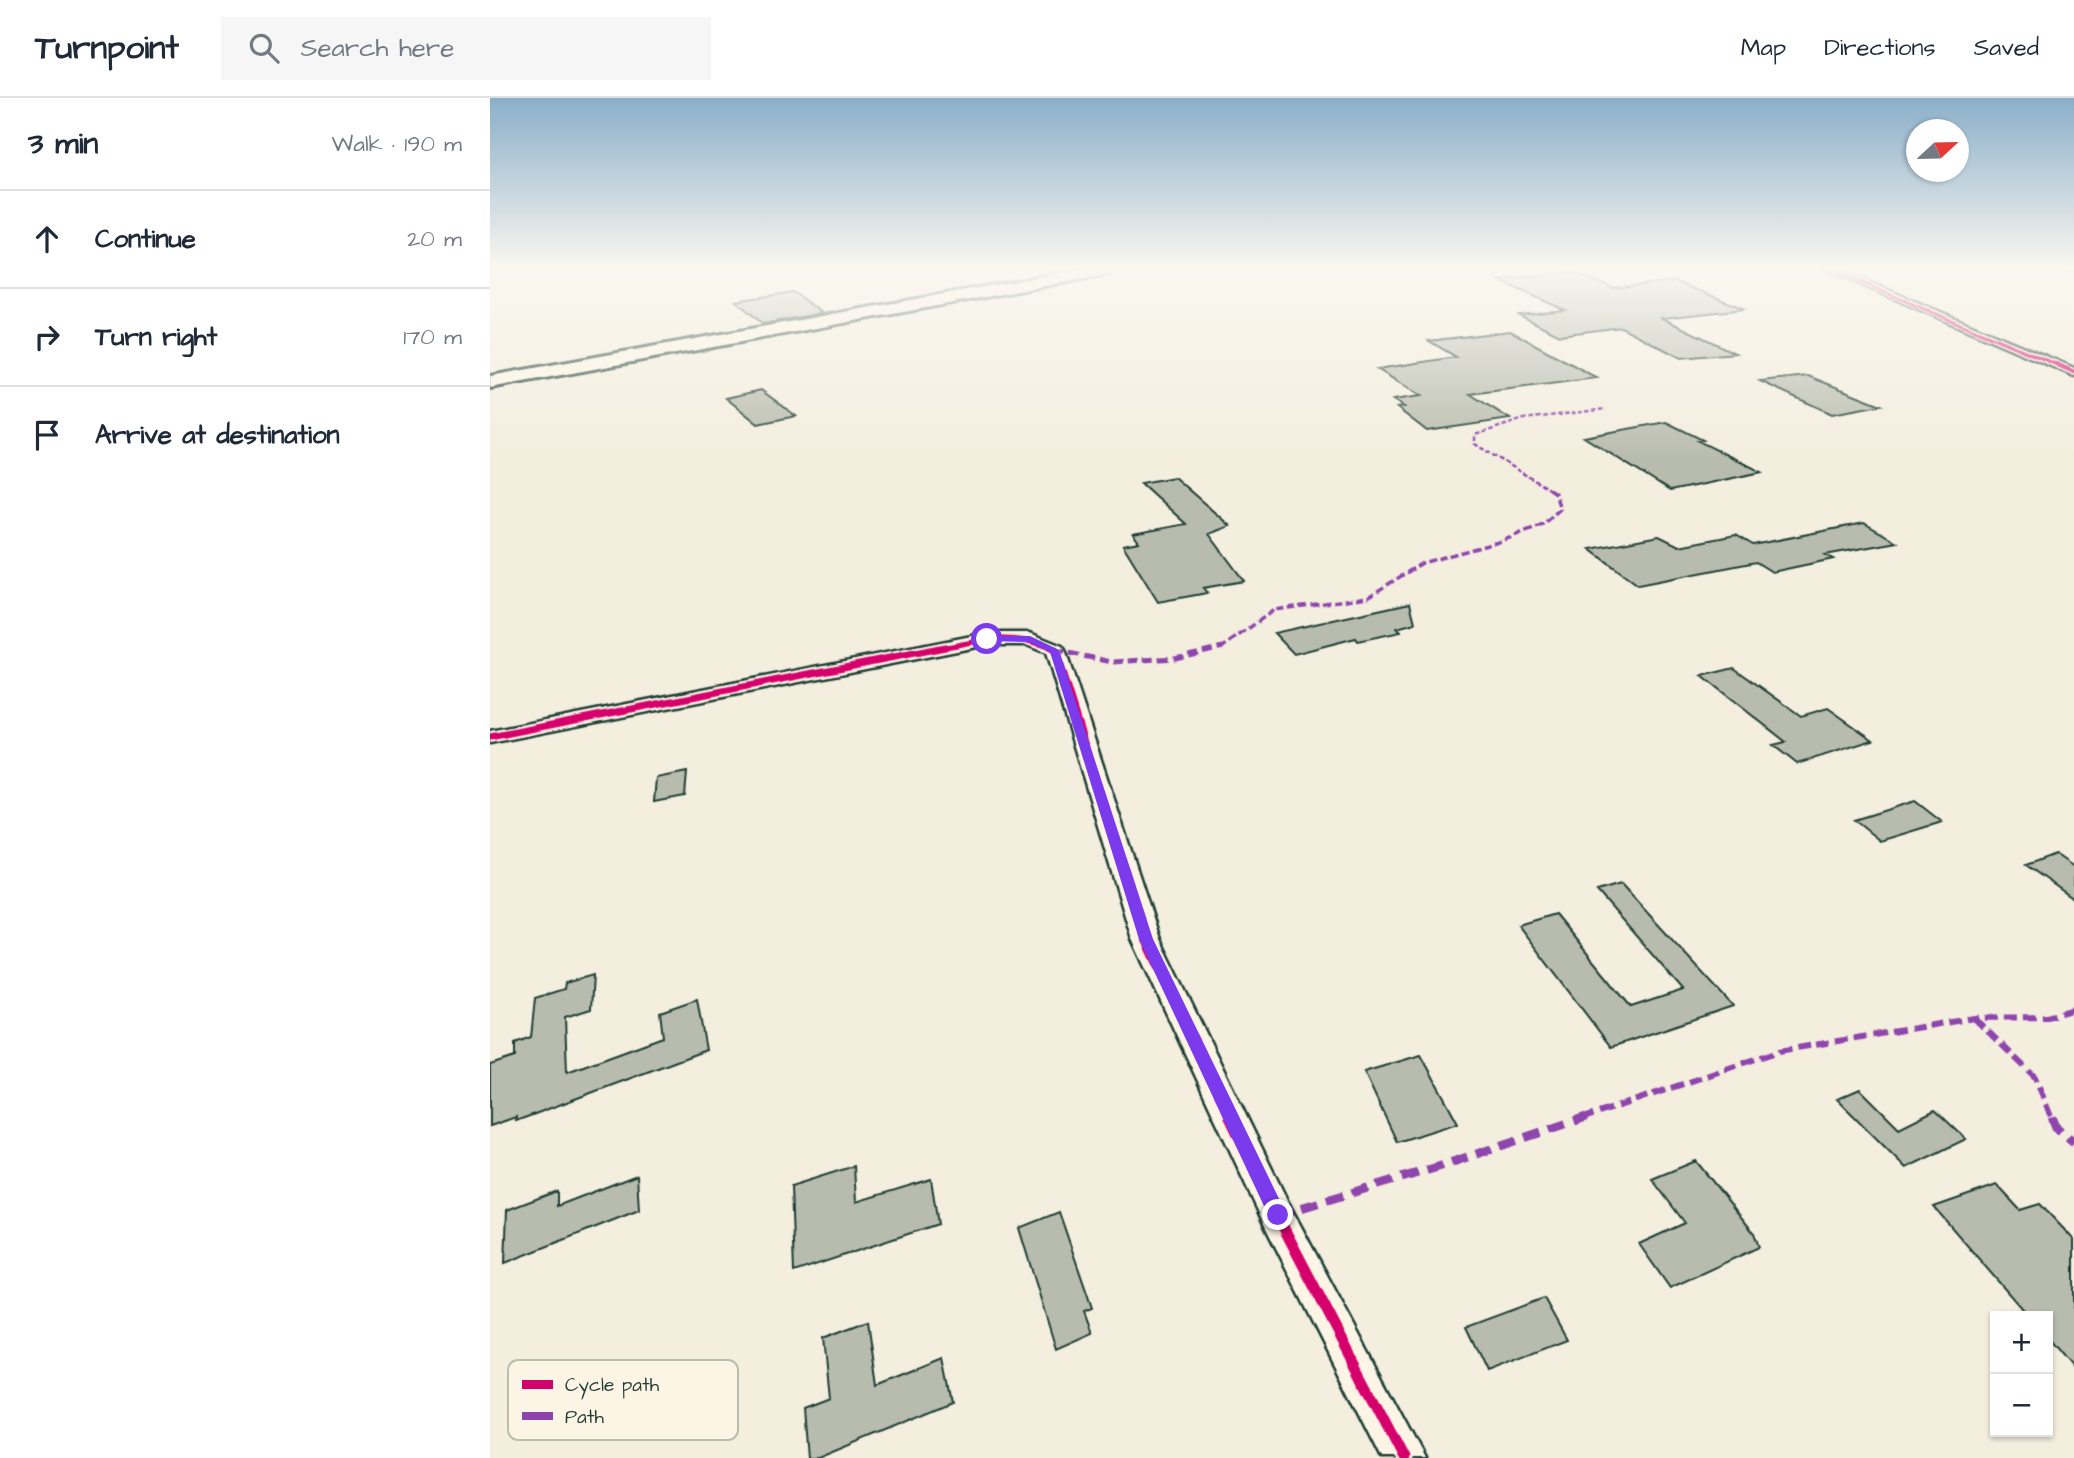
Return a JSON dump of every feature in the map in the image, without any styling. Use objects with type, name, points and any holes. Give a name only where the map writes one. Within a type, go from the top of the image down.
[{"type":"highway","points":[[490,382],[762,332]]},
{"type":"street","points":[[1980,332],[2074,372]]},
{"type":"street","points":[[490,737],[987,639],[1030,639],[1055,650],[1146,939],[1278,1215],[1404,1458]]},
{"type":"building","points":[[1513,332],[1597,378],[1470,394],[1510,419],[1427,431],[1397,408],[1404,407],[1393,400],[1421,396],[1377,369],[1456,357],[1429,341]]},
{"type":"building","points":[[1555,332],[1579,332],[1560,335]]},
{"type":"building","points":[[1632,332],[1692,332],[1735,353],[1681,358]]},
{"type":"building","points":[[1808,376],[1881,405],[1832,414],[1760,381]]},
{"type":"building","points":[[761,390],[796,416],[758,424],[726,398]]},
{"type":"building","points":[[1666,422],[1762,472],[1670,491],[1584,437]]},
{"type":"building","points":[[1174,477],[1230,526],[1209,534],[1244,581],[1203,588],[1207,593],[1158,602],[1123,545],[1139,542],[1133,534],[1186,524],[1141,483]]},
{"type":"building","points":[[1864,523],[1897,542],[1825,555],[1833,559],[1772,572],[1756,562],[1638,585],[1590,549],[1659,536],[1679,546],[1736,535],[1753,545]]},
{"type":"building","points":[[1410,603],[1415,623],[1397,628],[1401,632],[1358,641],[1356,638],[1294,654],[1274,633]]},
{"type":"building","points":[[1734,668],[1801,716],[1828,708],[1873,740],[1797,764],[1773,745],[1786,742],[1702,676]]},
{"type":"building","points":[[687,772],[685,796],[654,802],[656,778]]},
{"type":"building","points":[[1915,801],[1942,822],[1880,841],[1854,820]]},
{"type":"building","points":[[2055,854],[2074,867],[2074,899],[2026,865]]},
{"type":"building","points":[[1621,884],[1733,1006],[1611,1047],[1518,925],[1555,914],[1631,1007],[1683,990],[1597,891]]},
{"type":"building","points":[[593,975],[591,1009],[565,1017],[567,1072],[663,1037],[660,1012],[697,999],[706,1050],[516,1121],[516,1117],[490,1126],[490,1065],[515,1057],[515,1043],[531,1037],[535,998],[564,989],[565,983]]},
{"type":"building","points":[[1421,1055],[1458,1123],[1397,1142],[1364,1072]]},
{"type":"building","points":[[1860,1089],[1899,1128],[1935,1110],[1966,1139],[1906,1168],[1837,1099]]},
{"type":"building","points":[[1696,1161],[1754,1233],[1759,1247],[1670,1288],[1639,1244],[1685,1223],[1652,1179]]},
{"type":"building","points":[[854,1166],[856,1202],[931,1179],[938,1224],[794,1272],[791,1186]]},
{"type":"building","points":[[637,1175],[639,1210],[505,1263],[507,1210],[557,1191],[557,1206]]},
{"type":"building","points":[[1997,1185],[2020,1210],[2040,1204],[2074,1240],[2074,1370],[2053,1345],[2053,1311],[2024,1311],[1934,1207]]},
{"type":"building","points":[[1059,1212],[1092,1308],[1084,1311],[1092,1333],[1056,1349],[1019,1228]]},
{"type":"building","points":[[1544,1298],[1567,1340],[1487,1371],[1466,1327]]},
{"type":"building","points":[[868,1321],[877,1385],[944,1358],[953,1402],[818,1458],[807,1458],[803,1408],[829,1398],[823,1338]]},
{"type":"marked path","points":[[1055,650],[1112,662],[1175,658],[1221,649],[1274,610],[1368,597],[1422,563],[1502,541],[1543,524],[1560,509],[1555,493],[1475,444],[1475,435],[1524,419],[1606,409]]},
{"type":"marked path","points":[[1277,1215],[1438,1167],[1779,1051],[1974,1018],[2047,1017],[2074,1009]]},
{"type":"marked path","points":[[1974,1018],[2035,1077],[2056,1127],[2074,1142]]},
{"type":"cycle path","points":[[1980,332],[2074,372]]},
{"type":"cycle path","points":[[490,737],[987,639],[1030,639],[1055,650],[1146,939],[1277,1215],[1404,1458]]},
{"type":"route","points":[[987,639],[1030,639],[1055,650],[1146,939],[1278,1215]]}]
